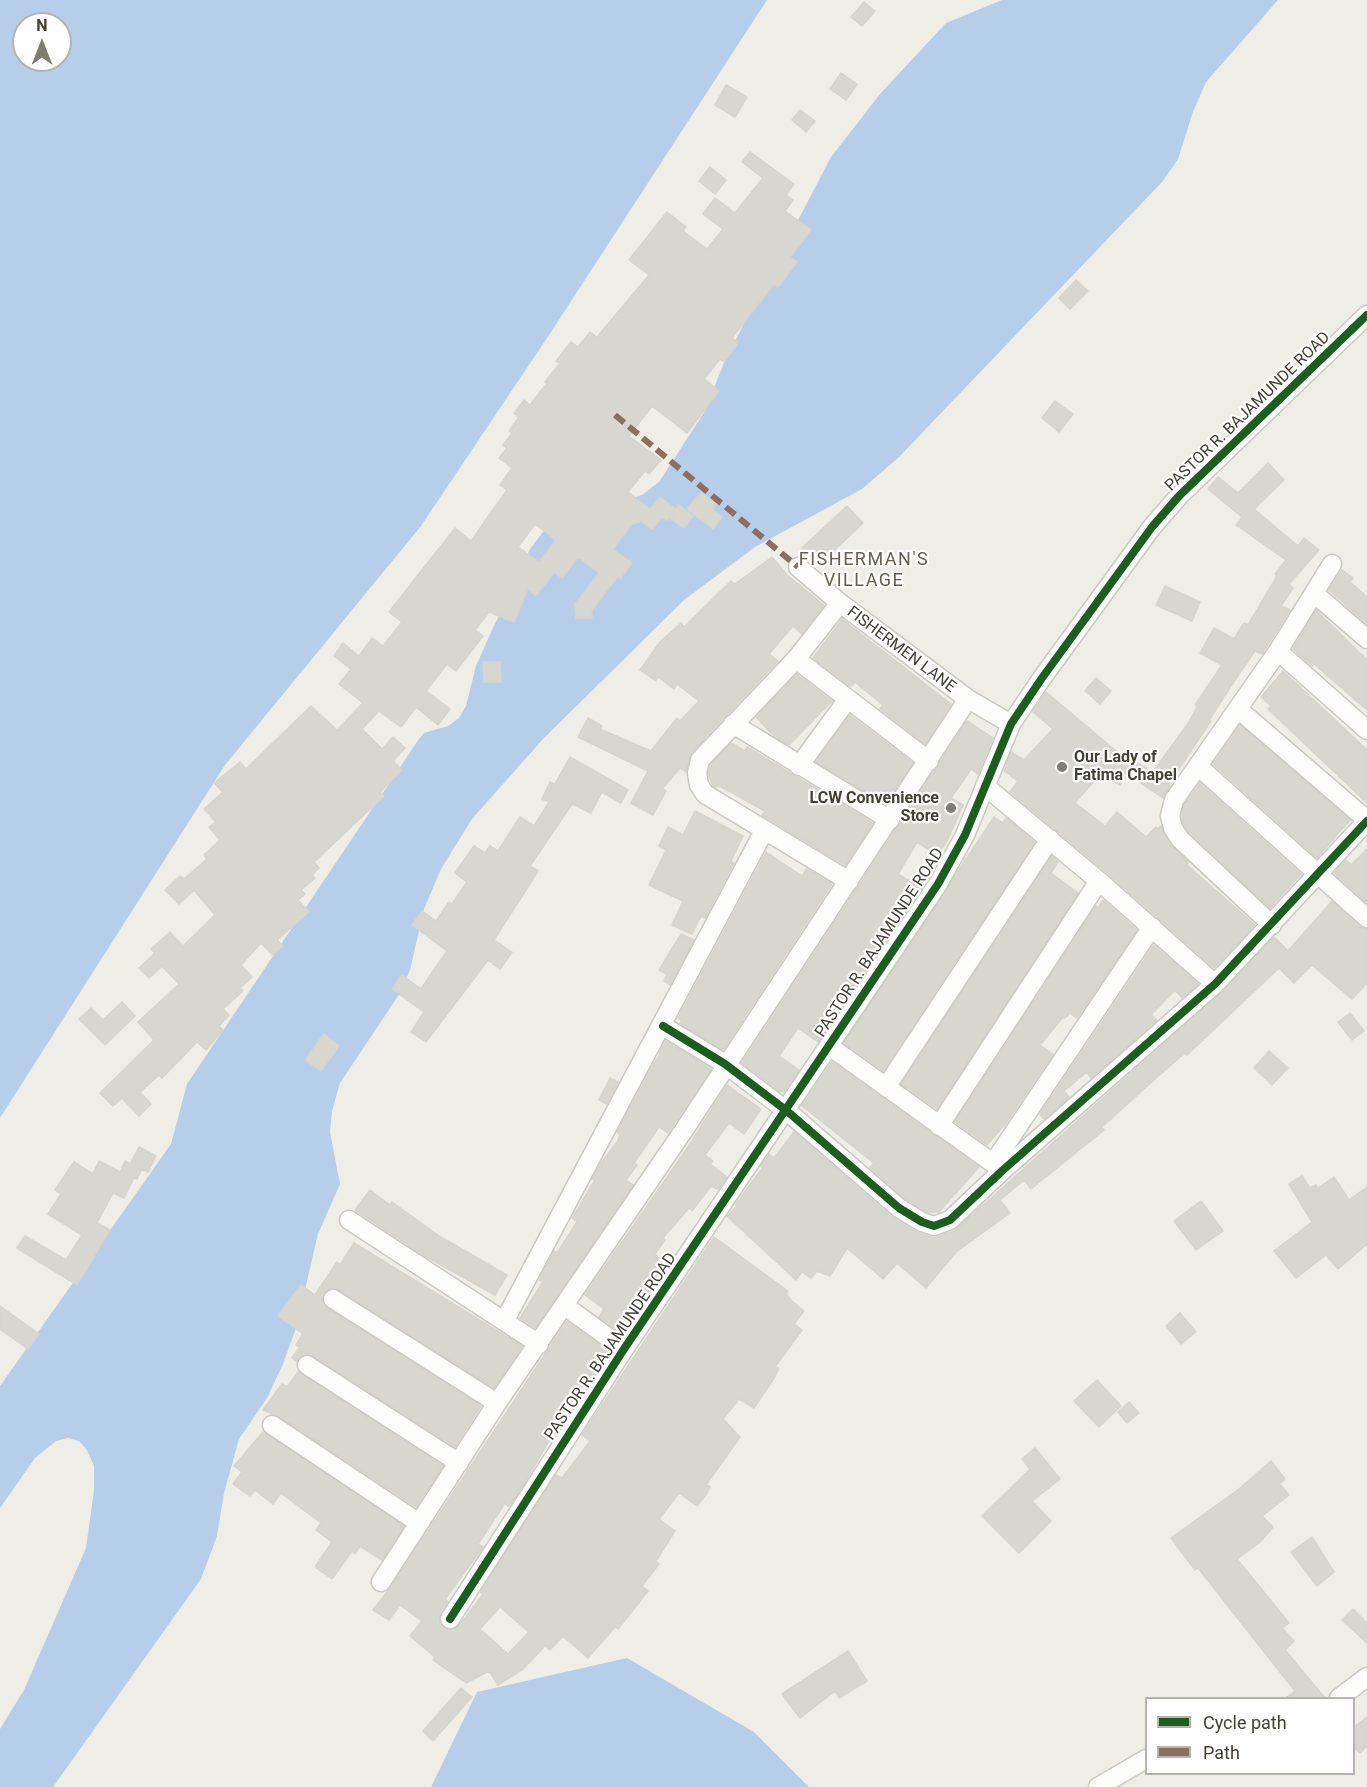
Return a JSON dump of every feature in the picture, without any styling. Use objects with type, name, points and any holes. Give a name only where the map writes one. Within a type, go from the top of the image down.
[{"type":"street","name":"PASTOR R. BAJAMUNDE ROAD","points":[[450,1619],[624,1349],[787,1111],[938,884],[965,835],[1011,724],[1086,616],[1179,496],[1241,439],[1367,315]]},
{"type":"street","points":[[1272,925],[1180,839],[1173,828],[1170,816],[1174,800],[1278,651],[1332,564]]},
{"type":"street","name":"FISHERMEN LANE","points":[[798,567],[840,603],[968,699],[1011,724]]},
{"type":"street","points":[[1315,594],[1367,639]]},
{"type":"street","points":[[840,603],[796,659],[700,760],[697,773],[699,785],[705,795],[849,882]]},
{"type":"street","points":[[1278,651],[1367,730]]},
{"type":"street","points":[[796,659],[929,761]]},
{"type":"street","points":[[799,766],[848,699]]},
{"type":"street","points":[[381,1582],[497,1403],[684,1130],[725,1064],[849,882],[968,699]]},
{"type":"street","points":[[663,1026],[725,1064],[787,1111],[899,1208],[922,1222],[934,1226],[950,1220],[998,1166],[1215,984],[1365,828],[1238,710]]},
{"type":"street","points":[[733,724],[890,820]]},
{"type":"street","points":[[1198,766],[1367,918]]},
{"type":"street","points":[[985,786],[1099,881],[1215,984]]},
{"type":"street","points":[[505,1320],[663,1026],[764,831]]},
{"type":"street","points":[[886,1086],[1050,839]]},
{"type":"street","points":[[939,1126],[1099,881]]},
{"type":"street","points":[[998,1166],[1152,927]]},
{"type":"street","points":[[829,1046],[998,1166]]},
{"type":"street","points":[[350,1220],[505,1320],[538,1344]]},
{"type":"street","points":[[333,1299],[497,1403]]},
{"type":"street","points":[[565,1306],[624,1349]]},
{"type":"street","points":[[307,1365],[459,1463]]},
{"type":"street","points":[[272,1425],[418,1522]]},
{"type":"street","points":[[1340,1697],[1367,1677]]},
{"type":"street","points":[[1098,1787],[1145,1760]]},
{"type":"water","points":[[0,0],[767,0],[551,332],[421,526],[225,765],[0,1118]]},
{"type":"water","points":[[1002,0],[1278,0],[1206,82],[1193,112],[1178,159],[1163,181],[899,457],[862,489],[755,547],[684,600],[543,739],[472,819],[441,869],[424,909],[410,970],[400,993],[340,1083],[332,1111],[330,1132],[340,1184],[318,1234],[296,1328],[283,1364],[267,1398],[239,1439],[224,1493],[217,1536],[201,1579],[53,1787],[0,1787],[0,1729],[24,1690],[86,1548],[94,1491],[94,1466],[87,1450],[79,1441],[68,1438],[56,1441],[35,1458],[0,1508],[0,1386],[171,1144],[187,1084],[419,739],[424,733],[448,726],[459,718],[466,706],[476,666],[530,549],[550,523],[642,495],[659,482],[705,411],[725,360],[831,157],[880,94],[946,23]]},
{"type":"water","points":[[627,1658],[754,1732],[809,1787],[431,1787],[477,1692]]},
{"type":"building","points":[[864,2],[875,11],[862,26],[851,17]]},
{"type":"building","points":[[841,73],[857,84],[846,100],[830,89]]},
{"type":"building","points":[[726,85],[747,97],[735,117],[715,105]]},
{"type":"building","points":[[800,110],[815,121],[806,132],[792,120]]},
{"type":"building","points":[[750,152],[794,184],[786,195],[793,200],[785,211],[811,230],[790,257],[797,262],[778,287],[774,284],[732,338],[738,343],[724,362],[720,359],[704,379],[719,391],[687,433],[652,406],[629,436],[661,460],[649,474],[645,471],[628,492],[650,509],[660,497],[676,509],[667,520],[662,517],[652,529],[641,521],[631,525],[613,549],[632,563],[620,579],[618,576],[592,610],[592,618],[576,618],[575,604],[599,573],[578,557],[562,578],[554,572],[536,596],[528,589],[514,622],[489,612],[475,630],[483,636],[456,671],[447,664],[426,691],[450,709],[438,725],[416,707],[401,727],[379,711],[362,729],[382,749],[393,737],[405,748],[393,761],[402,770],[380,792],[384,796],[314,862],[319,868],[312,875],[315,878],[301,890],[305,894],[298,900],[309,912],[277,940],[283,946],[273,955],[261,943],[241,965],[252,977],[240,988],[243,991],[223,1009],[229,1015],[219,1026],[223,1030],[206,1050],[197,1042],[162,1078],[159,1075],[140,1092],[151,1104],[139,1116],[122,1098],[113,1106],[100,1093],[154,1040],[138,1022],[179,984],[162,966],[149,978],[139,968],[155,953],[151,949],[170,932],[183,946],[215,915],[194,890],[179,904],[165,890],[180,876],[184,879],[207,859],[204,855],[220,840],[209,827],[216,822],[204,809],[223,792],[214,783],[240,762],[246,769],[311,706],[337,730],[363,703],[339,684],[351,669],[334,656],[343,643],[359,656],[372,638],[383,646],[402,622],[389,612],[455,528],[471,541],[507,490],[500,485],[512,468],[499,458],[507,448],[503,445],[512,433],[509,431],[519,417],[514,413],[524,400],[530,405],[547,383],[545,382],[560,363],[556,361],[571,342],[578,347],[590,332],[597,337],[649,275],[629,260],[667,212],[686,227],[683,231],[707,249],[723,229],[703,214],[715,198],[735,213],[763,178],[742,162]],"holes":[[[535,524],[556,540],[539,562],[518,547]]]},
{"type":"building","points":[[710,167],[726,180],[715,194],[699,181]]},
{"type":"building","points":[[1076,280],[1088,291],[1070,309],[1059,298]]},
{"type":"building","points":[[1055,401],[1073,414],[1059,432],[1042,418]]},
{"type":"building","points":[[1268,463],[1284,480],[1254,509],[1298,546],[1304,538],[1319,550],[1289,584],[1293,588],[1281,606],[1290,610],[1262,654],[1255,651],[1237,677],[1168,785],[1170,786],[1163,798],[1127,774],[1120,785],[1101,773],[1075,803],[1105,826],[1117,812],[1146,837],[1156,827],[1158,829],[1161,826],[1171,845],[1188,862],[1187,865],[1255,925],[1214,968],[1106,872],[1010,792],[1018,781],[1004,771],[1011,752],[1024,760],[1053,729],[1033,712],[1046,692],[1116,751],[1153,772],[1189,722],[1197,707],[1195,705],[1222,665],[1200,653],[1214,628],[1234,639],[1244,623],[1248,625],[1277,576],[1275,574],[1286,560],[1236,525],[1242,517],[1208,489],[1218,477],[1238,493]]},
{"type":"building","points":[[701,492],[716,504],[712,510],[722,517],[713,529],[687,509]]},
{"type":"building","points":[[679,505],[693,516],[684,528],[669,518]]},
{"type":"building","points":[[847,506],[863,523],[819,565],[802,548]]},
{"type":"building","points":[[772,557],[787,575],[824,605],[802,634],[793,626],[769,654],[778,661],[692,752],[686,772],[680,768],[662,789],[666,791],[653,815],[631,803],[648,771],[578,737],[588,718],[602,726],[600,729],[651,751],[677,718],[680,721],[699,701],[677,684],[674,689],[658,677],[656,681],[640,670],[660,642],[681,623],[684,627],[731,581],[735,584]]},
{"type":"building","points":[[1342,570],[1353,578],[1350,582],[1367,597],[1367,624],[1329,590]]},
{"type":"building","points":[[1165,586],[1200,602],[1192,621],[1156,605]]},
{"type":"building","points":[[1316,610],[1367,660],[1367,710],[1293,649]]},
{"type":"building","points":[[842,619],[951,704],[925,744],[880,709],[883,705],[855,682],[852,686],[848,685],[813,658]]},
{"type":"building","points":[[483,662],[500,662],[501,682],[484,682]]},
{"type":"building","points":[[1283,671],[1367,750],[1367,803],[1268,709],[1271,706],[1261,697]]},
{"type":"building","points":[[797,674],[832,701],[789,745],[774,736],[756,717]]},
{"type":"building","points":[[1096,678],[1111,691],[1100,704],[1085,691]]},
{"type":"building","points":[[850,715],[913,763],[885,804],[816,762]]},
{"type":"building","points":[[967,721],[993,738],[978,774],[971,769],[951,798],[963,805],[947,841],[937,855],[917,842],[898,874],[921,889],[818,1042],[798,1028],[779,1056],[799,1070],[784,1092],[779,1091],[742,1063]]},
{"type":"building","points":[[1240,725],[1350,820],[1317,858],[1213,764]]},
{"type":"building","points":[[731,743],[745,751],[747,747],[873,823],[845,865],[762,815],[765,811],[718,785],[716,788],[713,786],[708,773],[710,766]]},
{"type":"building","points":[[570,757],[628,790],[621,803],[602,792],[591,813],[572,804],[530,866],[538,871],[494,940],[512,952],[500,969],[488,960],[426,1042],[411,1032],[424,1012],[392,989],[402,975],[421,989],[447,951],[412,925],[422,911],[436,921],[449,902],[452,904],[467,882],[455,873],[474,846],[485,853],[490,846],[498,851],[520,817],[534,826],[549,802],[542,799],[550,782],[555,784]]},
{"type":"building","points":[[1200,783],[1301,874],[1270,908],[1183,824],[1184,805]]},
{"type":"building","points":[[695,811],[743,836],[731,861],[734,863],[705,918],[701,916],[692,934],[672,925],[683,901],[649,885],[666,850],[659,846],[668,827],[683,835]]},
{"type":"building","points":[[994,817],[1003,823],[1006,818],[1035,842],[883,1071],[844,1043]]},
{"type":"building","points":[[1367,849],[1367,903],[1334,873],[1346,860],[1351,865]]},
{"type":"building","points":[[766,852],[802,876],[807,869],[832,884],[723,1050],[680,1023],[682,1020],[678,1018]]},
{"type":"building","points":[[1052,856],[1058,862],[1051,873],[1078,893],[937,1109],[901,1084]]},
{"type":"building","points":[[1103,900],[1137,930],[1077,1018],[1070,1013],[1065,1018],[1063,1017],[1040,1045],[1053,1054],[1007,1122],[987,1145],[955,1122],[1096,906],[1098,908]]},
{"type":"building","points":[[1332,901],[1359,926],[1367,929],[1367,983],[1352,999],[1312,965],[1294,983],[1279,968],[1187,1055],[1185,1053],[1102,1127],[1104,1130],[1031,1189],[1024,1180],[1000,1200],[1010,1213],[956,1252],[926,1288],[897,1263],[883,1279],[847,1248],[830,1276],[817,1271],[811,1278],[802,1272],[796,1280],[727,1216],[738,1205],[736,1204],[763,1167],[761,1166],[769,1154],[774,1158],[794,1132],[893,1218],[916,1232],[933,1238],[954,1231],[1222,992],[1274,937],[1288,951]]},
{"type":"building","points":[[681,934],[694,940],[670,985],[664,981],[667,974],[659,970]]},
{"type":"building","points":[[1154,945],[1198,984],[1182,998],[1175,990],[1151,1015],[1157,1020],[1091,1078],[1087,1072],[1064,1091],[1069,1097],[1044,1119],[1040,1114]]},
{"type":"building","points":[[122,1002],[135,1016],[105,1045],[79,1019],[91,1008],[103,1020]]},
{"type":"building","points":[[1350,1013],[1364,1031],[1352,1040],[1338,1022]]},
{"type":"building","points":[[324,1034],[339,1046],[321,1071],[305,1060]]},
{"type":"building","points":[[666,1041],[711,1069],[668,1133],[659,1127],[634,1163],[637,1165],[626,1180],[633,1185],[535,1328],[520,1318],[543,1282],[539,1280],[554,1251],[557,1253],[577,1222],[572,1218],[595,1180],[592,1179],[599,1166],[617,1142],[620,1135],[617,1132]]},
{"type":"building","points":[[1269,1051],[1288,1068],[1272,1085],[1254,1068]]},
{"type":"building","points":[[832,1062],[979,1167],[939,1212],[927,1212],[906,1199],[870,1168],[874,1163],[802,1106]]},
{"type":"building","points":[[610,1078],[618,1082],[607,1104],[599,1100]]},
{"type":"building","points":[[727,1085],[761,1109],[744,1134],[729,1123],[705,1155],[713,1161],[710,1164],[727,1177],[718,1189],[711,1186],[692,1211],[689,1208],[663,1238],[665,1240],[655,1254],[659,1258],[656,1263],[665,1269],[639,1307],[636,1305],[617,1330],[599,1317],[604,1309],[585,1295],[688,1147]]},
{"type":"building","points":[[139,1147],[156,1156],[148,1172],[142,1169],[137,1179],[134,1178],[124,1198],[113,1193],[97,1223],[110,1230],[77,1285],[17,1248],[25,1236],[66,1260],[82,1235],[48,1214],[61,1194],[55,1190],[74,1162],[93,1174],[99,1161],[120,1172],[125,1161],[130,1164]]},
{"type":"building","points":[[1302,1176],[1310,1188],[1316,1185],[1318,1188],[1334,1177],[1349,1200],[1367,1187],[1367,1244],[1338,1269],[1326,1255],[1296,1278],[1274,1251],[1312,1222],[1289,1184]]},
{"type":"building","points":[[370,1190],[390,1205],[392,1202],[439,1236],[507,1275],[495,1295],[425,1256],[355,1210]]},
{"type":"building","points":[[1201,1201],[1223,1231],[1196,1250],[1174,1221]]},
{"type":"building","points":[[714,1237],[788,1291],[786,1294],[804,1311],[794,1324],[802,1330],[775,1367],[779,1369],[754,1408],[739,1399],[723,1419],[740,1437],[706,1485],[710,1487],[707,1493],[697,1506],[679,1493],[659,1519],[675,1531],[656,1561],[659,1564],[642,1586],[648,1591],[618,1629],[615,1627],[588,1658],[563,1636],[550,1650],[545,1646],[523,1669],[498,1685],[489,1671],[466,1683],[433,1660],[435,1657],[410,1636],[422,1621],[400,1605],[389,1620],[373,1610],[390,1588],[567,1321],[609,1352],[592,1378],[587,1376],[509,1507],[505,1503],[478,1544],[483,1547],[445,1599],[448,1602],[440,1613],[440,1625],[450,1630],[459,1626],[483,1594],[480,1592],[556,1475],[562,1478],[590,1441],[582,1435]],"holes":[[[500,1607],[529,1632],[508,1654],[480,1629]]]},
{"type":"building","points":[[354,1243],[522,1346],[494,1388],[339,1290],[333,1288],[324,1293],[322,1299],[327,1308],[481,1406],[455,1447],[313,1356],[302,1355],[297,1362],[292,1358],[300,1347],[296,1345],[303,1334],[278,1316],[301,1285],[315,1295],[337,1262],[340,1265]]},
{"type":"building","points":[[0,1306],[39,1334],[28,1349],[0,1329]]},
{"type":"building","points":[[1180,1313],[1196,1332],[1181,1344],[1166,1326]]},
{"type":"building","points":[[298,1372],[443,1466],[416,1507],[278,1416],[263,1410],[282,1384],[287,1387]]},
{"type":"building","points":[[1097,1380],[1121,1406],[1099,1427],[1074,1401]]},
{"type":"building","points":[[1129,1402],[1139,1413],[1127,1423],[1118,1412]]},
{"type":"building","points":[[263,1432],[404,1526],[382,1560],[360,1546],[355,1554],[352,1551],[332,1579],[315,1567],[332,1542],[316,1530],[321,1523],[281,1493],[273,1504],[255,1490],[250,1496],[233,1484],[242,1472],[234,1466]]},
{"type":"building","points":[[1035,1448],[1060,1479],[1032,1501],[1051,1521],[1019,1553],[982,1516],[1030,1469],[1022,1459]]},
{"type":"building","points":[[1271,1461],[1285,1479],[1280,1484],[1289,1495],[1262,1516],[1273,1527],[1260,1542],[1237,1559],[1289,1623],[1282,1628],[1294,1641],[1285,1650],[1324,1697],[1287,1697],[1295,1691],[1198,1568],[1195,1570],[1171,1538],[1239,1489]]},
{"type":"building","points":[[1312,1537],[1334,1572],[1317,1586],[1291,1552]]},
{"type":"building","points":[[1353,1609],[1367,1623],[1367,1643],[1342,1620]]},
{"type":"building","points":[[848,1651],[867,1681],[839,1698],[835,1691],[800,1718],[782,1694]]},
{"type":"building","points":[[461,1688],[472,1697],[433,1741],[423,1731]]},
{"type":"building","points":[[1367,1717],[1367,1746],[1360,1753],[1355,1748],[1355,1726]]},
{"type":"marked path","points":[[615,415],[798,567]]},
{"type":"cycle path","points":[[450,1619],[624,1349],[938,884],[965,835],[1011,724],[1042,678],[1152,527],[1179,496],[1367,315]]},
{"type":"cycle path","points":[[663,1026],[725,1064],[787,1111],[899,1208],[922,1222],[934,1226],[950,1220],[1003,1170],[1215,984],[1367,821]]},
{"type":"place","name":"Our Lady of Fatima Chapel","points":[[1062,767]]},
{"type":"place","name":"LCW Convenience Store","points":[[951,808]]},
{"type":"district","name":"FISHERMAN'S VILLAGE","points":[[864,570]]}]
